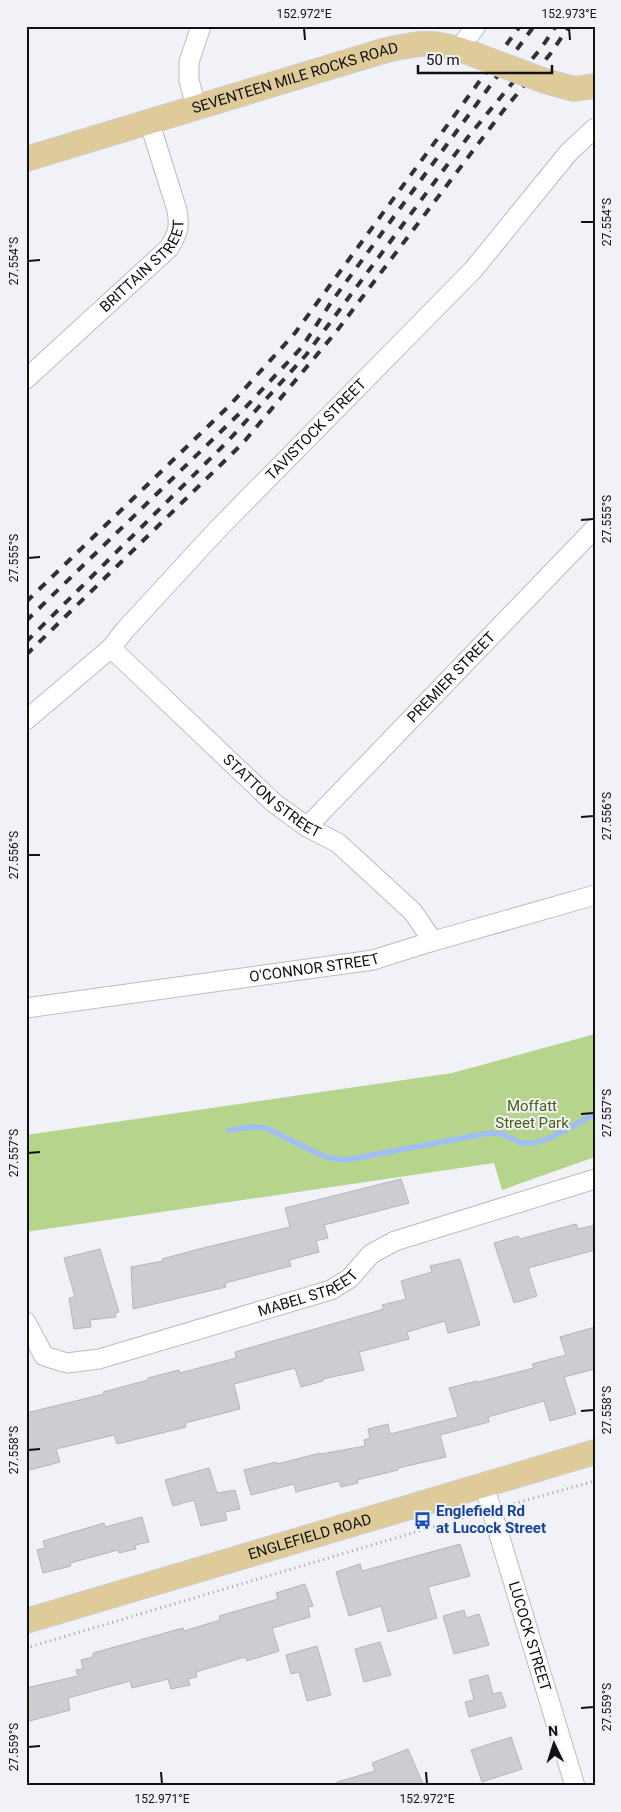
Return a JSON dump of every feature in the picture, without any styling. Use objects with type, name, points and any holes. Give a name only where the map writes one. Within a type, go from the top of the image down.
[{"type":"main road","name":"SEVENTEEN MILE ROCKS ROAD","points":[[26,159],[383,50],[414,44],[438,43],[545,81],[574,89],[595,86]]},
{"type":"main road","name":"ENGLEFIELD ROAD","points":[[26,1621],[595,1452]]},
{"type":"street","points":[[196,107],[189,80],[189,62],[201,26]]},
{"type":"street","points":[[464,51],[476,26]]},
{"type":"street","name":"BRITTAIN STREET","points":[[26,379],[169,248],[178,234],[177,210],[149,121]]},
{"type":"street","name":"TAVISTOCK STREET","points":[[26,720],[111,648],[125,630],[218,530],[473,270],[569,152],[595,128]]},
{"type":"street","name":"PREMIER STREET","points":[[307,827],[595,528]]},
{"type":"street","name":"STATTON STREET","points":[[111,648],[274,803],[307,827],[338,843],[413,912],[428,934],[430,942]]},
{"type":"street","name":"O'CONNOR STREET","points":[[26,1008],[373,960],[595,895]]},
{"type":"street","name":"MABEL STREET","points":[[26,1322],[44,1356],[67,1363],[99,1359],[330,1290],[350,1278],[371,1254],[395,1241],[595,1179]]},
{"type":"street","name":"LUCOCK STREET","points":[[484,1485],[575,1786]]},
{"type":"path","points":[[26,1648],[595,1481]]},
{"type":"green space","name":"Moffatt Street Park","points":[[595,1034],[595,1157],[502,1190],[494,1163],[26,1232],[26,1135],[452,1073]]},
{"type":"building","points":[[401,1179],[409,1203],[324,1225],[328,1238],[316,1241],[319,1252],[289,1260],[291,1266],[225,1283],[226,1287],[133,1309],[131,1267],[163,1261],[162,1259],[199,1249],[290,1227],[285,1208]]},
{"type":"building","points":[[576,1224],[578,1229],[595,1225],[595,1250],[528,1268],[537,1296],[514,1303],[494,1243],[518,1236],[520,1239]]},
{"type":"building","points":[[100,1249],[119,1312],[115,1313],[116,1317],[90,1320],[91,1327],[74,1329],[69,1298],[75,1297],[64,1258]]},
{"type":"building","points":[[460,1259],[480,1325],[448,1333],[445,1321],[407,1332],[409,1339],[359,1352],[364,1370],[323,1379],[323,1381],[301,1387],[295,1368],[234,1384],[240,1409],[185,1423],[186,1427],[117,1444],[114,1435],[56,1449],[60,1462],[26,1471],[26,1413],[104,1394],[103,1392],[148,1380],[148,1378],[179,1370],[180,1373],[236,1358],[235,1352],[384,1309],[382,1305],[406,1299],[401,1281],[432,1272],[430,1266]]},
{"type":"building","points":[[595,1327],[595,1369],[564,1377],[576,1414],[550,1421],[544,1401],[488,1417],[489,1422],[440,1435],[446,1457],[398,1468],[398,1470],[357,1480],[358,1483],[341,1487],[339,1481],[296,1492],[294,1484],[251,1495],[244,1470],[320,1453],[365,1446],[364,1440],[370,1438],[368,1429],[388,1424],[390,1434],[458,1417],[449,1388],[534,1368],[532,1364],[566,1355],[560,1337]]},
{"type":"building","points":[[209,1468],[217,1493],[235,1490],[240,1509],[225,1512],[227,1520],[201,1526],[194,1500],[173,1506],[165,1480]]},
{"type":"building","points":[[142,1517],[149,1542],[135,1545],[136,1549],[119,1553],[118,1550],[70,1563],[71,1566],[43,1573],[37,1550],[45,1548],[43,1541],[104,1523],[105,1527]]},
{"type":"building","points":[[460,1544],[470,1576],[428,1587],[437,1618],[388,1632],[381,1606],[349,1616],[336,1572],[360,1564],[362,1571]]},
{"type":"building","points":[[305,1584],[313,1606],[308,1607],[310,1617],[272,1628],[279,1651],[247,1661],[245,1657],[196,1672],[197,1677],[188,1679],[190,1685],[171,1689],[168,1679],[132,1688],[130,1681],[68,1698],[70,1710],[26,1722],[26,1688],[78,1676],[76,1670],[83,1669],[81,1660],[93,1657],[93,1653],[183,1628],[184,1631],[220,1620],[219,1616],[278,1599],[276,1593]]},
{"type":"building","points":[[464,1610],[466,1618],[479,1614],[489,1645],[454,1654],[443,1616]]},
{"type":"building","points":[[380,1642],[391,1675],[364,1682],[355,1649]]},
{"type":"building","points":[[317,1646],[331,1695],[307,1701],[299,1672],[291,1674],[286,1655]]},
{"type":"building","points":[[488,1675],[493,1694],[501,1692],[506,1707],[469,1717],[465,1702],[474,1700],[469,1680]]},
{"type":"building","points":[[511,1737],[522,1769],[482,1782],[471,1750]]},
{"type":"building","points":[[408,1749],[424,1786],[337,1786],[337,1782],[375,1771],[372,1763]]},
{"type":"waterway","points":[[229,1130],[252,1127],[266,1128],[325,1157],[346,1160],[489,1133],[502,1134],[521,1143],[535,1143],[550,1138],[595,1114]]},
{"type":"railway","points":[[26,602],[230,405],[295,333],[520,26]]},
{"type":"railway","points":[[26,621],[243,410],[302,347],[332,301],[534,26]]},
{"type":"railway","points":[[26,642],[228,441],[306,355],[468,137],[542,47],[556,26]]},
{"type":"railway","points":[[26,655],[243,443],[336,332],[503,111],[551,53],[569,26]]},
{"type":"place","name":"Englefield Rd at Lucock Street","points":[[422,1520]]}]
